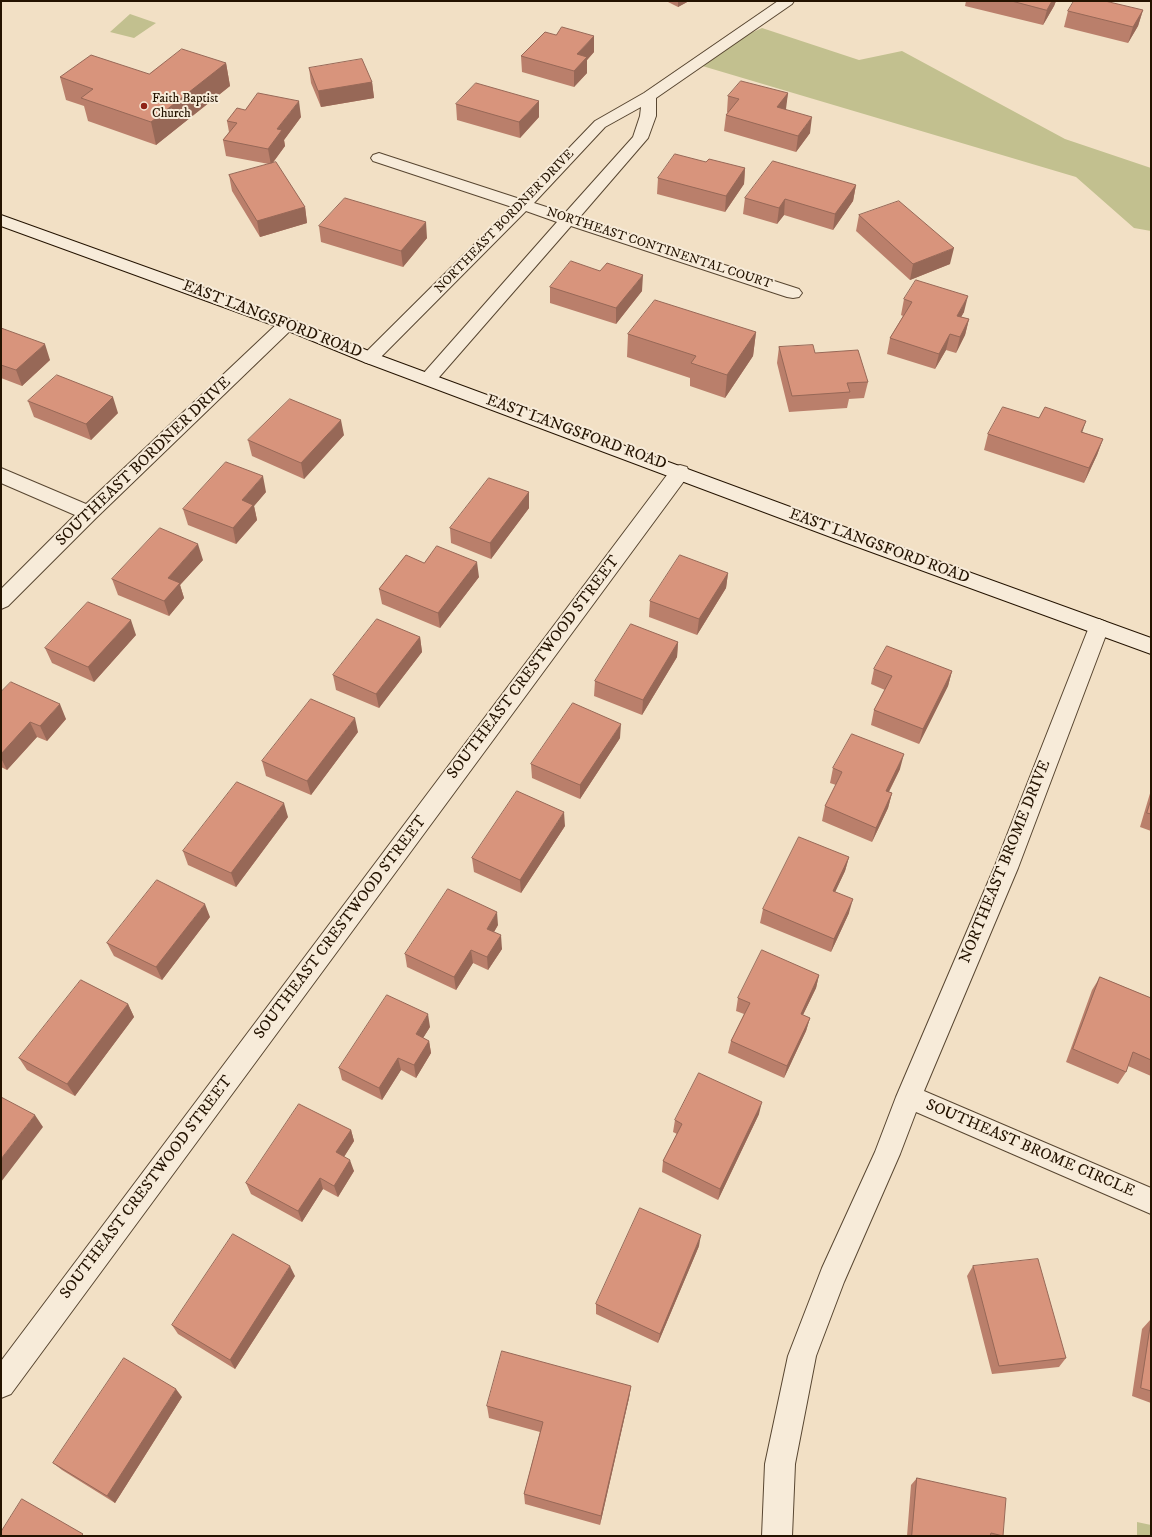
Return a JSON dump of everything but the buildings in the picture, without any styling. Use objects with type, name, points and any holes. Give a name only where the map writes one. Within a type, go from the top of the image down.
[{"type":"street","name":"NORTHEAST BORDNER DRIVE","points":[[370,358],[524,204],[600,124],[648,96],[787,1]]},
{"type":"street","points":[[428,379],[568,218],[640,138],[648,116],[648,96]]},
{"type":"street","name":"NORTHEAST CONTINENTAL COURT","points":[[379,158],[568,218],[793,293]]},
{"type":"street","name":"EAST LANGSFORD ROAD","points":[[1,220],[287,324],[370,358],[680,472],[851,537],[1151,646]]},
{"type":"street","name":"SOUTHEAST BORDNER DRIVE","points":[[1,602],[90,513],[287,324]]},
{"type":"street","name":"SOUTHEAST CRESTWOOD STREET","points":[[1,1384],[680,472]]},
{"type":"street","points":[[1,475],[90,513]]},
{"type":"street","name":"NORTHEAST BROME DRIVE","points":[[777,1536],[780,1464],[802,1356],[832,1278],[887,1154],[909,1097],[1006,868],[1099,627]]},
{"type":"street","name":"SOUTHEAST BROME CIRCLE","points":[[909,1097],[1151,1201]]},
{"type":"shaded area","points":[[130,14],[156,23],[134,38],[110,32]]},
{"type":"shaded area","points":[[762,28],[859,60],[902,51],[1065,139],[1151,168],[1151,231],[1134,228],[1076,177],[699,65],[735,40]]},
{"type":"shaded area","points":[[1137,1522],[1151,1525],[1151,1536],[1137,1536]]},
{"type":"place","name":"Faith Baptist Church","points":[[144,106]]}]
